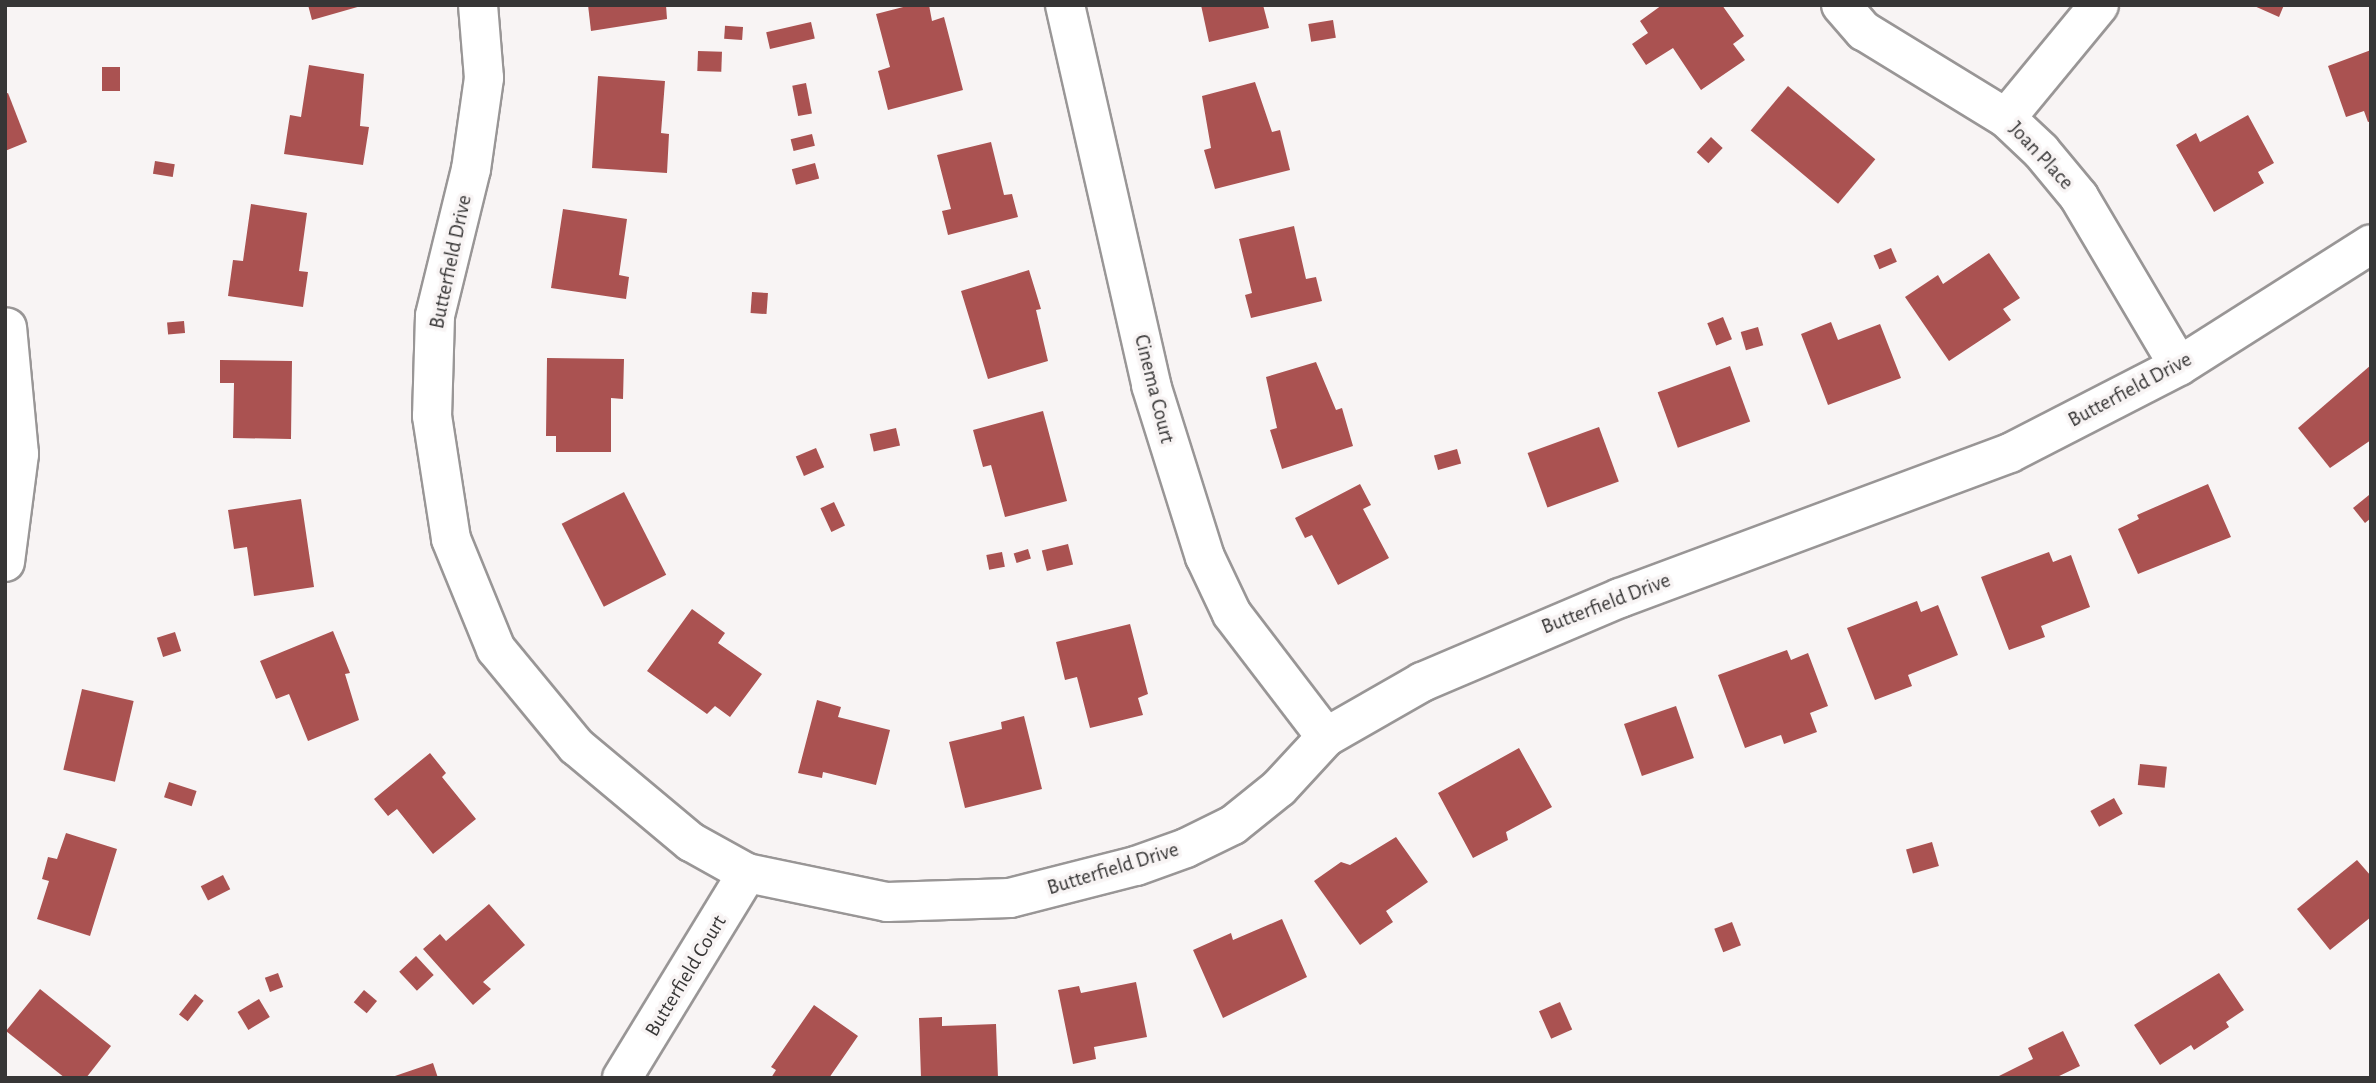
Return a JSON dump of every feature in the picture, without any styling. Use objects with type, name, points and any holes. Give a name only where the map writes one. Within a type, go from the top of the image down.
[{"type":"street","name":"Butterfield Drive","points":[[478,5],[484,78],[471,169],[435,316],[432,416],[451,539],[496,649],[525,690],[576,746],[640,803],[691,842],[747,873],[887,902],[1010,898],[1136,866],[1233,825],[1279,788],[1326,737],[1489,652],[1620,598],[2010,453],[2179,366],[2371,244]]},
{"type":"street","name":"Cinema Court","points":[[1065,5],[1151,385],[1200,545],[1232,614],[1326,737]]},
{"type":"street","name":"Joan Place","points":[[1842,5],[1864,31],[2006,118],[2079,197],[2179,366]]},
{"type":"street","points":[[2006,118],[2099,5]]},
{"type":"street","points":[[5,562],[19,454],[7,328]]},
{"type":"street","name":"Butterfield Court","points":[[622,1078],[747,873]]},
{"type":"building","points":[[308,5],[361,5],[361,6],[312,20]]},
{"type":"building","points":[[588,5],[666,5],[667,19],[591,31]]},
{"type":"building","points":[[911,5],[929,5],[932,21],[944,17],[963,90],[888,110],[878,71],[890,67],[876,14]]},
{"type":"building","points":[[1201,5],[1263,5],[1269,28],[1209,42]]},
{"type":"building","points":[[1662,5],[1722,5],[1744,36],[1733,44],[1745,60],[1701,90],[1673,48],[1646,65],[1632,44],[1648,33],[1640,21]]},
{"type":"building","points":[[2252,5],[2284,5],[2279,17]]},
{"type":"building","points":[[1333,20],[1336,38],[1311,42],[1308,24]]},
{"type":"building","points":[[811,22],[815,39],[770,49],[766,32]]},
{"type":"building","points":[[725,26],[743,27],[742,40],[724,39]]},
{"type":"building","points":[[2371,50],[2371,121],[2368,122],[2364,111],[2346,117],[2328,66]]},
{"type":"building","points":[[698,51],[722,52],[721,72],[697,71]]},
{"type":"building","points":[[309,65],[364,74],[360,126],[369,127],[363,165],[284,154],[290,115],[301,117]]},
{"type":"building","points":[[102,67],[120,67],[120,91],[102,91]]},
{"type":"building","points":[[598,76],[665,81],[661,133],[669,134],[667,173],[592,168]]},
{"type":"building","points":[[1255,82],[1272,132],[1280,130],[1290,170],[1215,189],[1204,150],[1211,148],[1202,96]]},
{"type":"building","points":[[806,83],[812,113],[798,116],[792,86]]},
{"type":"building","points":[[1788,86],[1875,159],[1838,204],[1751,130]]},
{"type":"building","points":[[8,93],[27,142],[5,151],[5,94]]},
{"type":"building","points":[[2248,115],[2274,163],[2258,172],[2264,183],[2214,212],[2176,145],[2196,133],[2200,142]]},
{"type":"building","points":[[812,134],[815,146],[794,151],[791,139]]},
{"type":"building","points":[[1711,137],[1723,148],[1708,163],[1697,152]]},
{"type":"building","points":[[991,142],[1004,195],[1012,194],[1018,217],[948,235],[942,211],[951,209],[937,155]]},
{"type":"building","points":[[155,161],[175,164],[173,177],[153,174]]},
{"type":"building","points":[[815,163],[819,178],[796,185],[792,169]]},
{"type":"building","points":[[251,204],[307,213],[299,271],[308,272],[303,307],[228,296],[233,260],[243,261]]},
{"type":"building","points":[[563,209],[627,219],[619,275],[629,277],[626,299],[551,288]]},
{"type":"building","points":[[1294,226],[1306,279],[1316,277],[1322,301],[1251,318],[1245,295],[1252,293],[1239,239]]},
{"type":"building","points":[[1891,248],[1897,262],[1879,269],[1874,255]]},
{"type":"building","points":[[1989,253],[2020,298],[2003,309],[2011,320],[1949,361],[1905,297],[1938,275],[1943,284]]},
{"type":"building","points":[[1029,270],[1041,309],[1036,310],[1048,361],[988,379],[961,291]]},
{"type":"building","points":[[752,292],[768,293],[766,314],[751,313]]},
{"type":"building","points":[[1723,317],[1732,339],[1716,346],[1707,323]]},
{"type":"building","points":[[184,321],[185,333],[168,334],[167,322]]},
{"type":"building","points":[[1831,322],[1838,340],[1880,324],[1901,378],[1828,405],[1801,334]]},
{"type":"building","points":[[1758,327],[1763,345],[1746,350],[1741,332]]},
{"type":"building","points":[[547,358],[624,359],[623,399],[611,398],[611,452],[556,452],[556,436],[546,436]]},
{"type":"building","points":[[220,360],[292,361],[291,439],[233,438],[234,383],[220,383]]},
{"type":"building","points":[[1316,362],[1336,410],[1342,408],[1353,446],[1282,469],[1270,430],[1277,428],[1266,377]]},
{"type":"building","points":[[2371,365],[2371,440],[2330,468],[2298,428]]},
{"type":"building","points":[[1730,366],[1750,421],[1678,448],[1658,392]]},
{"type":"building","points":[[1043,411],[1067,501],[1005,517],[991,465],[983,467],[973,430]]},
{"type":"building","points":[[1599,427],[1619,482],[1547,507],[1528,453]]},
{"type":"building","points":[[896,428],[900,446],[874,452],[870,434]]},
{"type":"building","points":[[816,448],[824,467],[804,476],[796,457]]},
{"type":"building","points":[[1457,449],[1461,463],[1438,470],[1434,456]]},
{"type":"building","points":[[1360,484],[1371,505],[1363,509],[1389,558],[1338,585],[1312,535],[1305,538],[1295,518]]},
{"type":"building","points":[[2208,484],[2231,537],[2138,574],[2118,529],[2139,519],[2137,515]]},
{"type":"building","points":[[624,492],[666,575],[604,607],[562,524]]},
{"type":"building","points":[[2369,495],[2371,518],[2365,523],[2353,508]]},
{"type":"building","points":[[301,499],[314,587],[254,596],[247,547],[234,549],[228,510]]},
{"type":"building","points":[[834,502],[845,526],[831,532],[820,508]]},
{"type":"building","points":[[1068,544],[1073,564],[1047,571],[1042,551]]},
{"type":"building","points":[[1028,549],[1031,559],[1017,563],[1014,553]]},
{"type":"building","points":[[1002,552],[1005,567],[989,570],[986,555]]},
{"type":"building","points":[[2049,552],[2053,562],[2071,555],[2090,607],[2041,626],[2045,637],[2009,650],[1981,577]]},
{"type":"building","points":[[1917,601],[1921,612],[1938,605],[1958,655],[1908,675],[1912,686],[1875,700],[1847,628]]},
{"type":"building","points":[[692,609],[725,633],[718,643],[762,674],[730,717],[715,706],[707,714],[647,671]]},
{"type":"building","points":[[1130,624],[1148,694],[1138,698],[1143,715],[1090,728],[1077,677],[1065,680],[1056,642]]},
{"type":"building","points":[[333,631],[350,673],[345,674],[359,720],[308,741],[289,694],[276,699],[260,661]]},
{"type":"building","points":[[175,632],[181,651],[163,657],[157,638]]},
{"type":"building","points":[[1787,650],[1791,660],[1808,653],[1828,706],[1810,713],[1817,732],[1784,744],[1781,735],[1745,748],[1718,675]]},
{"type":"building","points":[[82,689],[134,701],[115,782],[63,770]]},
{"type":"building","points":[[817,700],[841,707],[838,717],[890,730],[876,785],[823,772],[822,778],[798,773]]},
{"type":"building","points":[[1676,706],[1694,758],[1642,776],[1624,724]]},
{"type":"building","points":[[1024,716],[1042,789],[965,808],[949,742],[1002,729],[1001,722]]},
{"type":"building","points":[[1519,748],[1552,807],[1506,832],[1508,840],[1473,858],[1438,793]]},
{"type":"building","points":[[430,753],[446,773],[442,777],[476,819],[433,854],[397,809],[388,816],[374,799]]},
{"type":"building","points":[[2140,764],[2167,767],[2165,788],[2138,785]]},
{"type":"building","points":[[169,782],[197,791],[192,806],[164,797]]},
{"type":"building","points":[[2114,798],[2123,814],[2099,827],[2090,811]]},
{"type":"building","points":[[66,833],[117,849],[90,936],[37,919],[49,881],[42,879],[48,857],[57,859]]},
{"type":"building","points":[[1396,837],[1428,882],[1386,911],[1393,922],[1360,945],[1314,881],[1341,862],[1350,865]]},
{"type":"building","points":[[1932,842],[1939,866],[1913,873],[1906,849]]},
{"type":"building","points":[[2357,860],[2371,876],[2371,917],[2330,950],[2297,909]]},
{"type":"building","points":[[223,875],[230,889],[208,901],[201,886]]},
{"type":"building","points":[[489,904],[525,945],[483,982],[491,989],[473,1005],[423,949],[440,934],[446,941]]},
{"type":"building","points":[[1282,919],[1307,977],[1223,1018],[1193,950],[1231,933],[1233,940]]},
{"type":"building","points":[[1732,922],[1741,945],[1723,952],[1714,929]]},
{"type":"building","points":[[416,956],[434,975],[417,991],[399,972]]},
{"type":"building","points":[[278,973],[283,987],[270,992],[265,978]]},
{"type":"building","points":[[2219,973],[2244,1010],[2226,1022],[2229,1027],[2194,1050],[2191,1045],[2160,1065],[2134,1025]]},
{"type":"building","points":[[1136,982],[1147,1037],[1094,1047],[1096,1059],[1073,1064],[1058,990],[1079,986],[1081,993]]},
{"type":"building","points":[[40,989],[111,1046],[86,1078],[65,1078],[6,1031]]},
{"type":"building","points":[[364,990],[377,1001],[367,1013],[354,1002]]},
{"type":"building","points":[[195,994],[204,1001],[188,1021],[179,1014]]},
{"type":"building","points":[[259,999],[270,1017],[248,1030],[238,1012]]},
{"type":"building","points":[[1560,1002],[1572,1029],[1551,1039],[1539,1011]]},
{"type":"building","points":[[814,1005],[858,1036],[829,1078],[771,1078],[776,1070],[771,1067]]},
{"type":"building","points":[[942,1017],[942,1026],[996,1024],[998,1078],[921,1078],[919,1018]]},
{"type":"building","points":[[2063,1031],[2080,1066],[2055,1078],[1995,1078],[2033,1059],[2028,1048]]},
{"type":"building","points":[[433,1063],[438,1078],[392,1078],[392,1077]]}]
